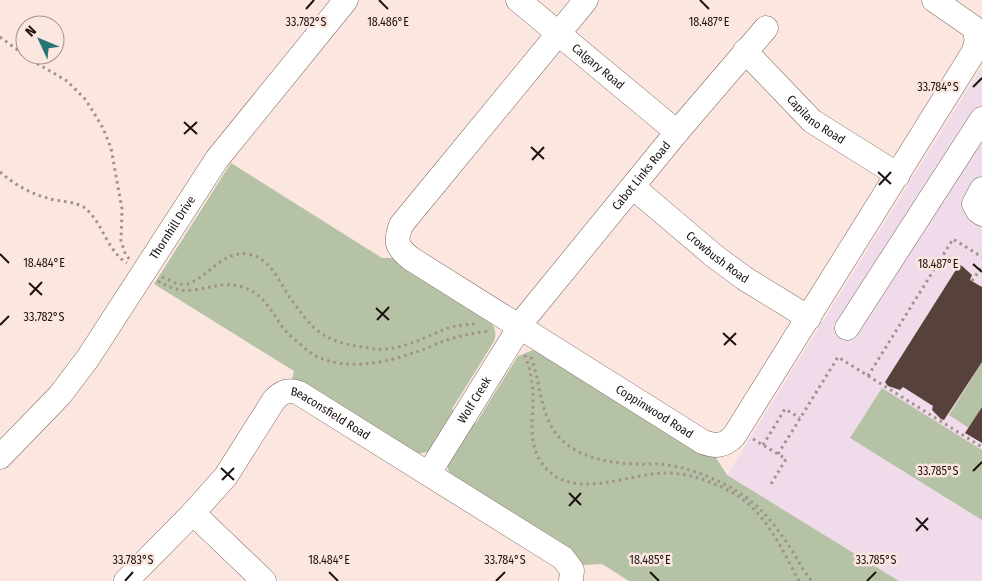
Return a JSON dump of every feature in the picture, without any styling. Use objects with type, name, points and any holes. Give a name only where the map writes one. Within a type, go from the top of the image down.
[{"type":"street","name":"Thornhill Drive","points":[[0,457],[73,379],[228,144],[346,0]]},
{"type":"street","name":"Calgary Road","points":[[518,0],[677,132]]},
{"type":"street","name":"Coppinwood Road","points":[[586,0],[401,224],[397,237],[398,245],[410,258],[511,333],[713,446],[727,443],[738,430],[974,53],[977,44],[976,33],[973,27],[934,0]]},
{"type":"street","name":"Cabot Links Road","points":[[511,333],[677,132],[766,28]]},
{"type":"street","name":"Capilano Road","points":[[746,51],[812,121],[898,175]]},
{"type":"street","points":[[847,328],[982,118]]},
{"type":"street","name":"Crowbush Road","points":[[633,187],[713,255],[744,278],[809,318]]},
{"type":"street","points":[[982,189],[974,204],[982,214]]},
{"type":"street","name":"Wolf Creek","points":[[429,473],[483,385],[511,333]]},
{"type":"street","name":"Beaconsfield Road","points":[[126,581],[193,513],[232,468],[274,400],[278,395],[289,391],[299,393],[563,558],[572,570],[571,581]]},
{"type":"street","points":[[193,513],[264,581]]},
{"type":"path","points":[[0,37],[31,60],[67,81],[85,99],[94,113],[103,128],[111,148],[122,209],[121,241],[126,256],[145,271],[174,289],[193,291],[219,285],[239,286],[256,294],[267,303],[288,335],[310,353],[340,364],[361,365],[398,358],[469,334],[511,333],[526,346],[537,376],[542,403],[553,429],[567,446],[602,460],[640,464],[657,463],[678,467],[724,484],[757,505],[774,525],[812,581]]},
{"type":"path","points":[[0,172],[25,190],[82,206],[104,231],[112,247],[122,260],[176,283],[186,284],[200,277],[217,263],[234,255],[248,254],[261,259],[275,273],[290,298],[304,316],[319,331],[336,342],[378,349],[401,347],[456,326],[486,324]]},
{"type":"path","points":[[868,376],[953,239],[982,257]]},
{"type":"path","points":[[972,281],[982,266]]},
{"type":"path","points":[[511,333],[522,347],[530,369],[533,398],[532,439],[540,460],[548,470],[558,478],[574,483],[593,484],[666,473],[698,478],[720,487],[741,498],[756,512],[774,536],[799,581]]},
{"type":"path","points":[[778,454],[838,358],[982,447]]},
{"type":"path","points":[[763,445],[786,409],[800,418]]},
{"type":"path","points":[[738,430],[786,459],[771,484]]},
{"type":"shaded area","points":[[982,67],[982,581],[899,581],[727,475]]},
{"type":"green space","points":[[231,163],[382,258],[396,258],[490,321],[495,329],[493,343],[452,409],[457,413],[428,452],[416,454],[405,450],[292,379],[294,371],[154,284]]},
{"type":"green space","points":[[534,346],[715,456],[727,475],[899,581],[629,581],[602,564],[581,565],[450,475],[447,465],[470,420],[476,423],[518,356],[533,350]]},
{"type":"green space","points":[[982,362],[982,407],[969,428],[949,415]]},
{"type":"green space","points":[[882,388],[982,450],[982,520],[850,438]]},
{"type":"building","points":[[959,265],[972,275],[970,280],[982,287],[982,362],[944,420],[932,410],[933,406],[903,387],[900,390],[888,386],[885,382]]},
{"type":"building","points":[[982,407],[982,443],[965,433]]}]
